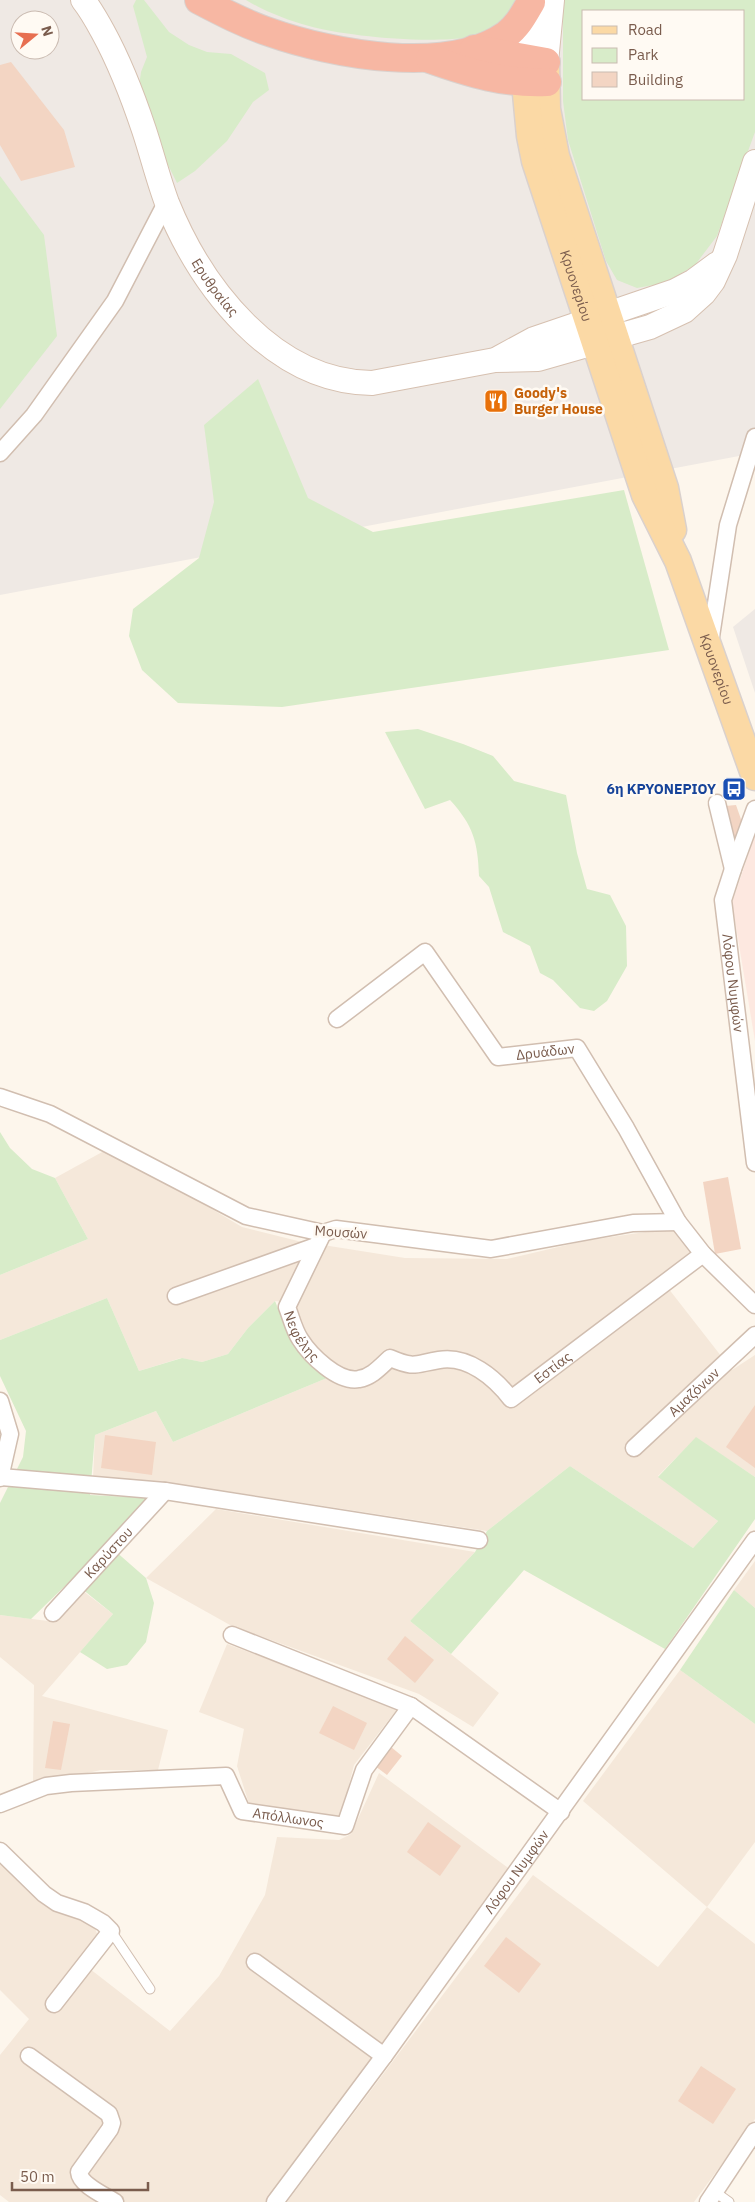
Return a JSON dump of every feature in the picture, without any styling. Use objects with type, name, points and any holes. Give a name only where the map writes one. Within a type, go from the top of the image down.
[{"type":"highway","points":[[200,0],[220,7],[268,32],[316,46],[366,54],[430,58],[474,49],[506,34],[538,1]]},
{"type":"highway","points":[[474,49],[536,71]]},
{"type":"highway","points":[[430,58],[472,74],[536,71]]},
{"type":"main road","name":"Ερυθραίας","points":[[83,0],[107,41],[128,86],[144,128],[167,201],[193,256],[229,305],[249,328],[268,344],[289,360],[314,372],[352,383],[372,383],[495,360],[534,339],[601,329],[656,324],[684,311],[704,293],[713,281],[725,255],[755,162]]},
{"type":"main road","name":"Κρυονερίου","points":[[538,1],[536,71],[530,136],[535,161],[665,488],[678,561],[755,777]]},
{"type":"street","points":[[0,453],[34,415],[115,301],[167,201]]},
{"type":"street","points":[[709,648],[728,525],[755,437]]},
{"type":"street","points":[[717,803],[733,869]]},
{"type":"street","name":"Λόφου Νυμφών","points":[[755,809],[724,900],[755,1163]]},
{"type":"street","name":"Δρυάδων","points":[[337,1019],[426,952],[498,1057],[577,1048],[626,1128],[678,1222],[703,1254],[755,1305]]},
{"type":"street","name":"Μουσών","points":[[0,1097],[50,1114],[246,1216],[320,1240],[336,1229],[491,1249],[633,1223],[678,1222]]},
{"type":"street","points":[[176,1296],[320,1240]]},
{"type":"street","name":"Νεφέλης","points":[[320,1240],[287,1307],[300,1339],[320,1363],[342,1377],[357,1380],[371,1375],[390,1358]]},
{"type":"street","name":"Εστίας","points":[[390,1358],[418,1366],[440,1359],[455,1360],[494,1378],[511,1398],[703,1254]]},
{"type":"street","name":"Αμαζόνων","points":[[634,1448],[755,1335]]},
{"type":"street","points":[[0,1401],[10,1434],[0,1478],[165,1491],[479,1540]]},
{"type":"street","name":"Καρύστου","points":[[53,1612],[165,1491]]},
{"type":"street","name":"Λόφου Νυμφών","points":[[275,2202],[384,2056],[561,1812],[755,1540]]},
{"type":"street","points":[[232,1636],[411,1706],[561,1812]]},
{"type":"street","name":"Απόλλωνος","points":[[0,1804],[54,1785],[226,1776],[242,1811],[345,1826],[364,1770],[411,1706]]},
{"type":"street","points":[[0,1851],[44,1894],[57,1903],[84,1912],[103,1923],[111,1931],[54,2004]]},
{"type":"street","points":[[255,1962],[384,2056]]},
{"type":"street","points":[[29,2056],[109,2114],[112,2122],[110,2128],[79,2172],[79,2176],[115,2202]]},
{"type":"street","points":[[712,2197],[755,2131]]},
{"type":"lane","points":[[111,1931],[150,1989]]},
{"type":"lane","points":[[712,2197],[728,2202]]},
{"type":"shaded area","points":[[0,0],[755,0],[755,453],[0,595]]},
{"type":"shaded area","points":[[755,609],[755,693],[733,627]]},
{"type":"shaded area","points":[[755,835],[755,1041],[732,903]]},
{"type":"shaded area","points":[[104,1151],[190,1196],[242,1227],[298,1241],[405,1258],[507,1259],[584,1241],[652,1231],[682,1230],[698,1254],[661,1279],[732,1370],[755,1355],[755,1477],[696,1438],[658,1476],[718,1521],[693,1548],[570,1466],[487,1531],[232,1492],[93,1478],[95,1435],[156,1411],[173,1442],[327,1378],[337,1365],[305,1337],[296,1304],[275,1301],[248,1328],[228,1354],[202,1362],[181,1358],[139,1371],[107,1298],[0,1340],[0,1275],[88,1239],[55,1178]]},
{"type":"shaded area","points":[[216,1509],[475,1552],[410,1621],[499,1693],[473,1727],[419,1694],[230,1625],[146,1578]]},
{"type":"shaded area","points":[[755,1561],[755,1608],[734,1590]]},
{"type":"shaded area","points":[[83,1591],[113,1614],[42,1696],[168,1730],[158,1770],[101,1770],[33,1785],[34,1685],[0,1657],[0,1615],[48,1621]]},
{"type":"shaded area","points":[[227,1644],[398,1708],[354,1765],[341,1816],[251,1810],[237,1766],[244,1729],[199,1712]]},
{"type":"shaded area","points":[[680,1670],[755,1724],[755,1842],[707,1907],[583,1801]]},
{"type":"shaded area","points":[[379,1773],[511,1870],[266,2202],[9,2202],[0,2195],[0,2055],[29,2019],[0,1990],[0,1857],[92,1921],[98,1936],[81,1962],[170,2031],[219,1976],[265,1895],[277,1837],[339,1840],[351,1834]]},
{"type":"shaded area","points":[[533,1875],[658,1967],[707,1907],[755,1944],[755,2119],[694,2202],[287,2202]]},
{"type":"green space","points":[[136,0],[144,0],[169,32],[189,45],[207,52],[231,54],[265,73],[269,90],[253,102],[227,141],[195,171],[177,183],[167,163],[139,86],[141,72],[147,57],[133,6]]},
{"type":"green space","points":[[246,0],[521,0],[507,20],[497,29],[481,35],[459,39],[433,40],[376,37],[327,30],[285,18]]},
{"type":"green space","points":[[563,0],[755,0],[755,132],[717,236],[695,265],[665,283],[637,288],[617,280],[606,261],[568,140],[563,101]]},
{"type":"green space","points":[[0,176],[44,235],[57,336],[0,409]]},
{"type":"green space","points":[[258,379],[308,498],[373,532],[624,490],[669,650],[282,707],[178,703],[142,670],[129,636],[133,609],[199,558],[214,502],[204,425]]},
{"type":"green space","points":[[418,729],[493,756],[514,781],[566,795],[577,853],[587,889],[610,895],[626,926],[627,966],[607,1001],[594,1011],[580,1008],[553,980],[540,973],[530,946],[503,932],[489,887],[479,876],[473,835],[458,809],[450,800],[425,809],[385,732]]},
{"type":"green space","points":[[0,1132],[10,1148],[32,1169],[55,1178],[88,1239],[0,1275]]},
{"type":"green space","points":[[107,1298],[139,1371],[182,1358],[202,1362],[228,1354],[248,1328],[275,1301],[289,1336],[303,1358],[327,1378],[173,1442],[156,1411],[95,1435],[90,1495],[147,1498],[106,1543],[146,1578],[154,1603],[146,1642],[127,1665],[107,1669],[80,1652],[113,1614],[71,1580],[31,1619],[0,1615],[0,1503],[23,1457],[26,1431],[0,1376],[0,1340]]},
{"type":"green space","points":[[696,1437],[755,1477],[755,1519],[665,1649],[524,1570],[451,1654],[410,1621],[475,1552],[487,1531],[570,1466],[693,1548],[718,1521],[658,1477]]},
{"type":"green space","points":[[734,1590],[755,1608],[755,1724],[680,1670]]},
{"type":"building","points":[[11,62],[64,130],[75,167],[21,181],[0,145],[0,65]]},
{"type":"building","points":[[736,805],[743,825],[740,826],[740,835],[729,839],[725,806]]},
{"type":"building","points":[[728,1177],[741,1249],[715,1254],[703,1182]]},
{"type":"building","points":[[755,1405],[755,1468],[726,1447]]},
{"type":"building","points":[[105,1435],[156,1442],[152,1475],[101,1468]]},
{"type":"building","points":[[405,1636],[434,1660],[415,1683],[387,1659]]},
{"type":"building","points":[[333,1706],[367,1723],[354,1750],[319,1733]]},
{"type":"building","points":[[53,1721],[70,1724],[61,1770],[45,1768]]},
{"type":"building","points":[[391,1747],[402,1756],[387,1775],[375,1766]]},
{"type":"building","points":[[428,1822],[461,1846],[440,1876],[407,1852]]},
{"type":"building","points":[[506,1937],[541,1964],[519,1993],[484,1966]]},
{"type":"building","points":[[701,2066],[736,2089],[713,2124],[678,2101]]},
{"type":"place","name":"Goody's Burger House","points":[[496,401]]},
{"type":"place","name":"6η ΚΡΥΟΝΕΡΙΟΥ","points":[[734,789]]}]
